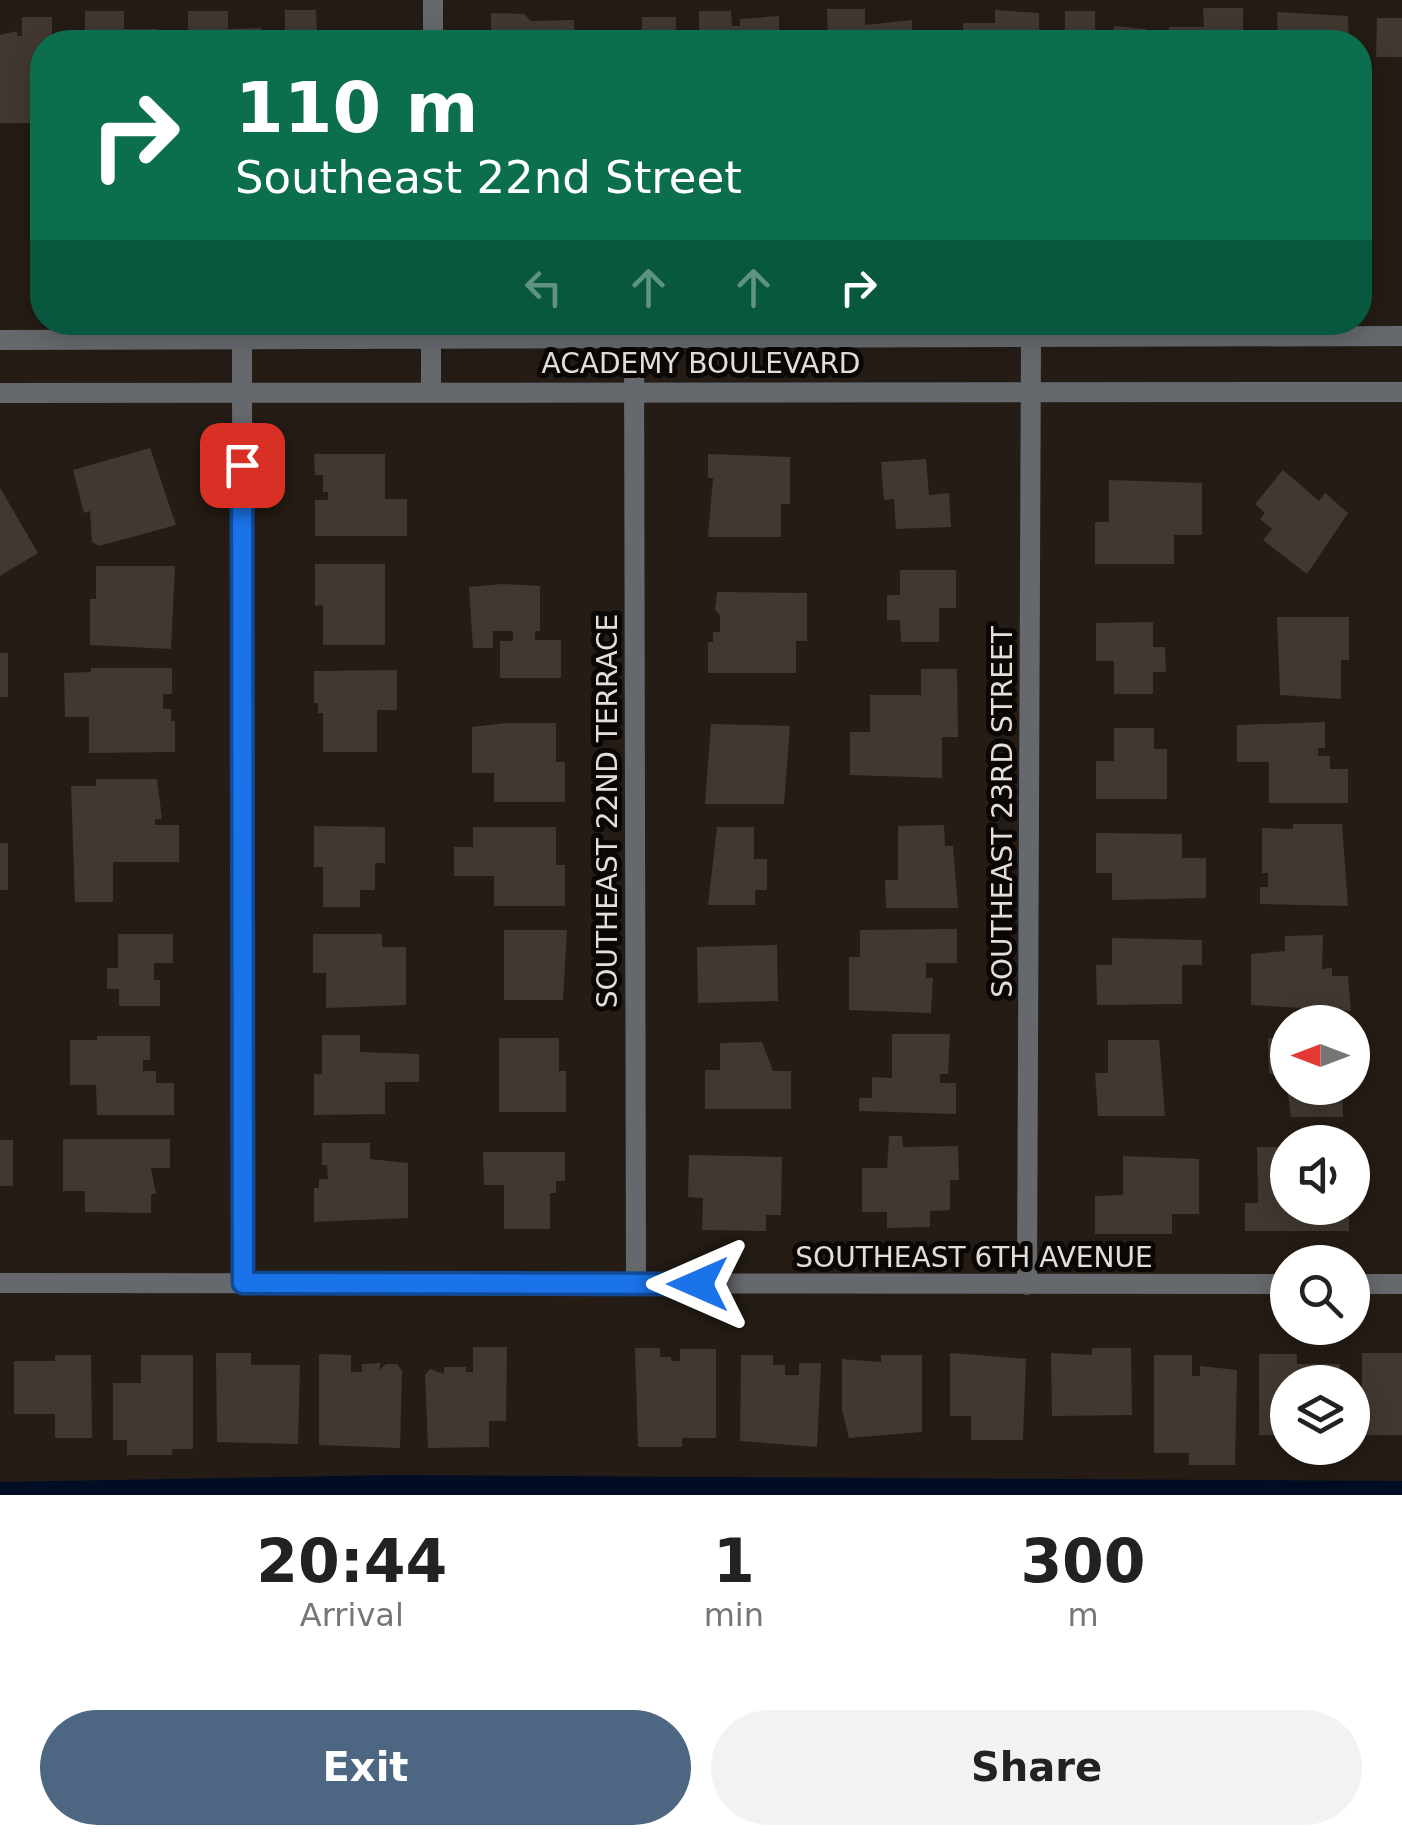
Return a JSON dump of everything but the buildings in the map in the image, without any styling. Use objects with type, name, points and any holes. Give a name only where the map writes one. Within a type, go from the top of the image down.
[{"type":"street","points":[[432,30],[433,0]]},
{"type":"street","name":"ACADEMY BOULEVARD","points":[[0,340],[242,340],[348,335]]},
{"type":"street","points":[[432,335],[432,392]]},
{"type":"street","name":"ACADEMY BOULEVARD","points":[[547,335],[1031,339],[1402,336]]},
{"type":"street","name":"SOUTHEAST 22ND TERRACE","points":[[634,338],[636,1283]]},
{"type":"street","name":"SOUTHEAST 23RD STREET","points":[[1027,1285],[1031,339]]},
{"type":"street","points":[[242,340],[243,1283]]},
{"type":"street","name":"ACADEMY BOULEVARD","points":[[0,392],[1402,392]]},
{"type":"street","name":"SOUTHEAST 6TH AVENUE","points":[[0,1283],[1270,1284]]},
{"type":"street","points":[[1370,1284],[1402,1284]]},
{"type":"water","points":[[395,1475],[1402,1481],[1402,1495],[0,1495],[0,1482]]},
{"type":"route","points":[[242,465],[243,1283],[698,1284]]}]
